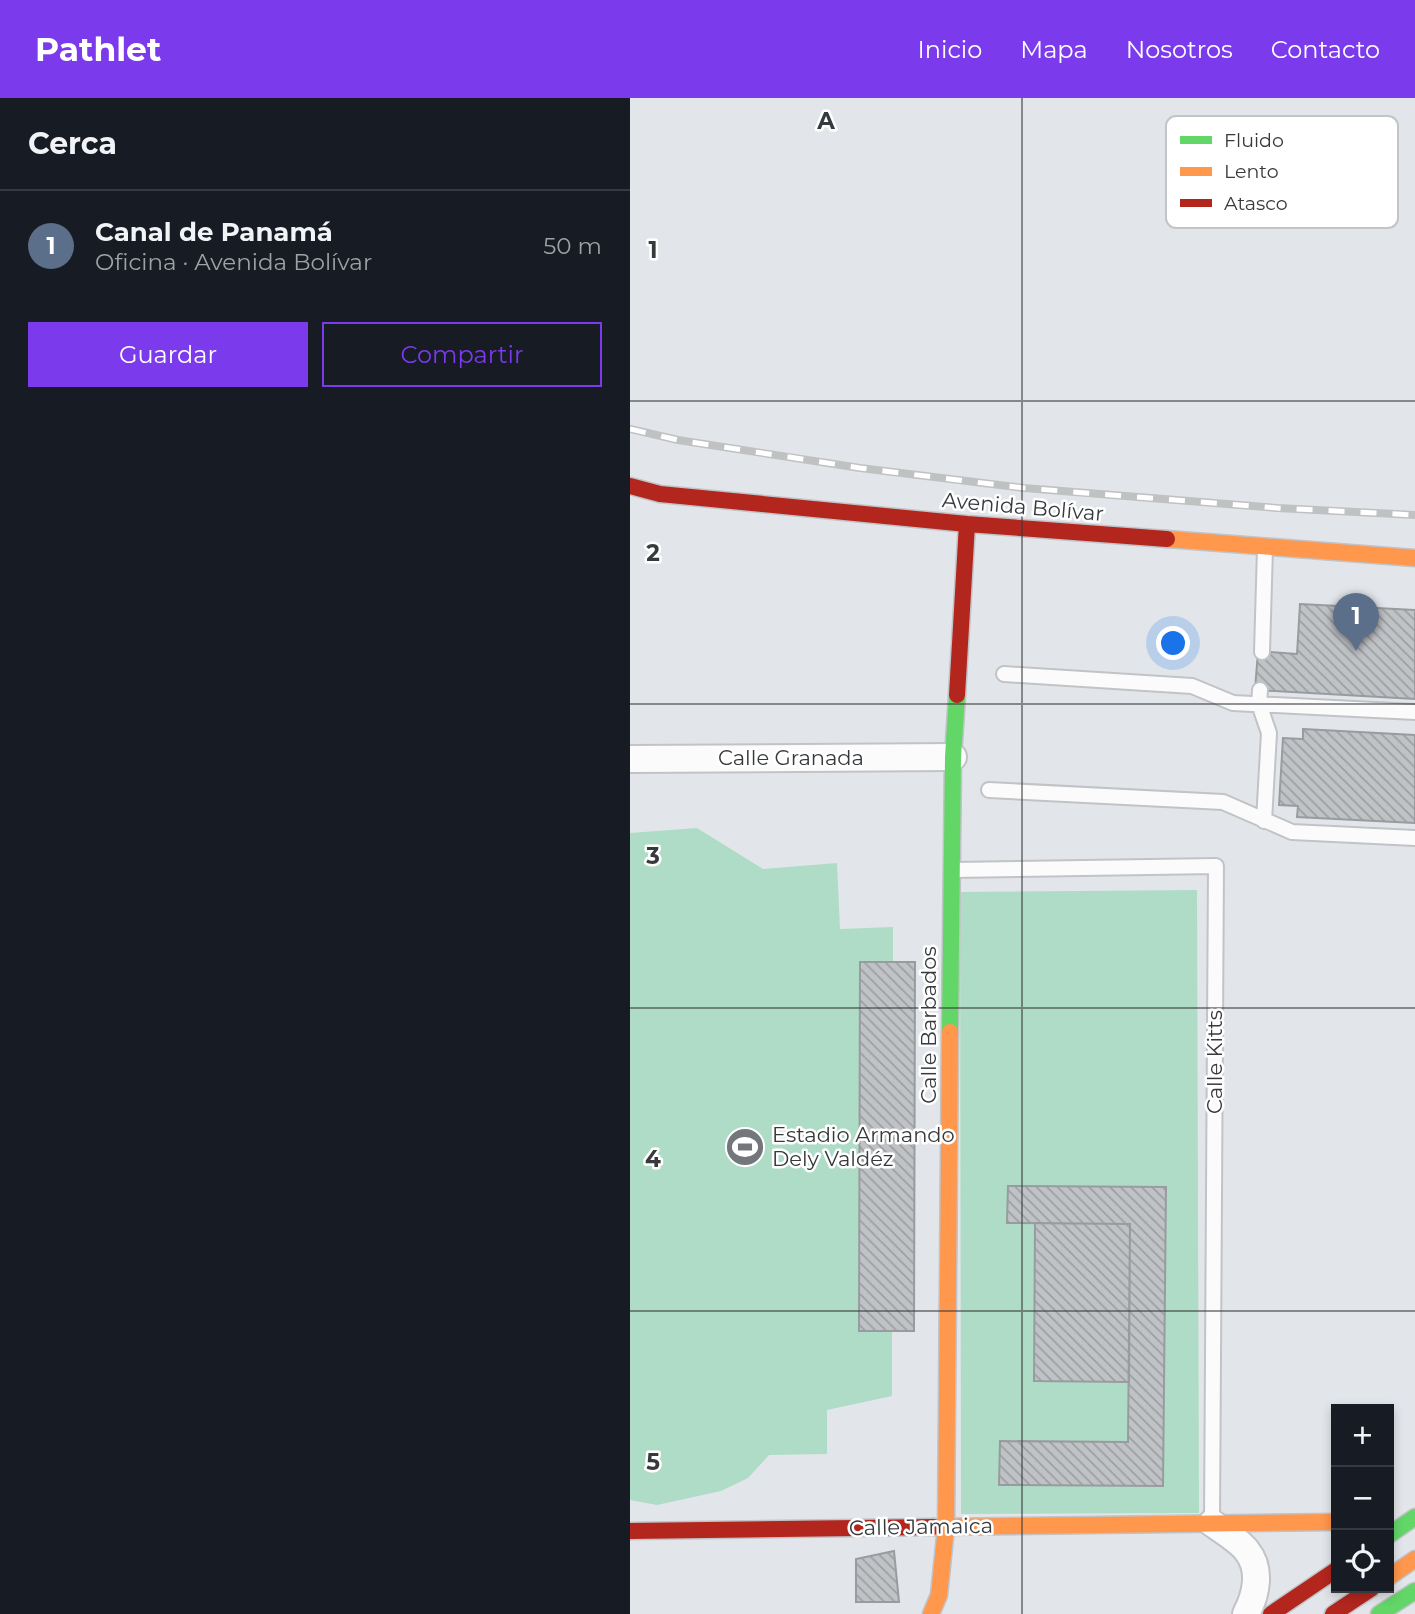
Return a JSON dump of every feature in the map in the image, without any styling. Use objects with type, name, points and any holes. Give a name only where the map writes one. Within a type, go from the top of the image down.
[{"type":"street","name":"Avenida Bolívar","points":[[630,485],[660,494],[967,524],[1415,558]]},
{"type":"street","points":[[630,504],[660,494]]},
{"type":"street","name":"Calle Barbados","points":[[931,1614],[939,1595],[946,1527],[953,757],[967,524]]},
{"type":"street","name":"Calle Granada","points":[[630,759],[953,757]]},
{"type":"street","points":[[1212,1522],[1247,1551],[1257,1573],[1253,1601],[1246,1614]]},
{"type":"street","name":"Calle Jamaica","points":[[630,1531],[1331,1522]]},
{"type":"street","points":[[1394,1574],[1415,1559]]},
{"type":"street","points":[[1271,1614],[1331,1573]]},
{"type":"street","points":[[1379,1614],[1415,1591]]},
{"type":"street","points":[[1334,1614],[1364,1593]]},
{"type":"lane","points":[[1262,652],[1265,547]]},
{"type":"lane","points":[[1004,674],[1192,686],[1233,703],[1260,697],[1415,712]]},
{"type":"lane","points":[[1260,697],[1269,733],[1264,821]]},
{"type":"lane","points":[[989,790],[1223,802],[1292,832],[1415,838]]},
{"type":"lane","name":"Calle Kitts","points":[[951,870],[1216,866],[1212,1522]]},
{"type":"green space","name":"Estadio Armando Dely Valdéz","points":[[697,828],[763,869],[837,863],[840,929],[893,927],[893,962],[860,963],[859,1331],[892,1331],[892,1396],[827,1410],[827,1454],[769,1455],[748,1478],[721,1491],[657,1505],[630,1500],[630,833]]},
{"type":"green space","points":[[1197,890],[1199,1513],[961,1514],[960,892]]},
{"type":"building","points":[[1300,604],[1415,610],[1415,699],[1255,690],[1258,651],[1297,654]]},
{"type":"building","points":[[1303,729],[1415,735],[1415,823],[1297,817],[1298,806],[1279,805],[1283,738],[1303,739]]},
{"type":"building","points":[[860,962],[915,962],[914,1331],[859,1331]]},
{"type":"building","points":[[1008,1186],[1166,1187],[1163,1486],[999,1485],[1000,1441],[1128,1442],[1130,1224],[1007,1223]]},
{"type":"building","points":[[1035,1223],[1130,1224],[1129,1382],[1034,1381]]},
{"type":"building","points":[[894,1551],[899,1602],[856,1602],[856,1559]]},
{"type":"railway","points":[[630,429],[678,440],[860,468],[1024,488],[1277,508],[1415,515]]},
{"type":"traffic: fast","points":[[950,1032],[953,757],[957,695]]},
{"type":"traffic: fast","points":[[1394,1532],[1415,1517]]},
{"type":"traffic: fast","points":[[1379,1614],[1415,1591]]},
{"type":"traffic: slow","points":[[1167,539],[1415,558]]},
{"type":"traffic: slow","points":[[931,1614],[939,1595],[946,1527],[950,1032]]},
{"type":"traffic: slow","points":[[933,1527],[1331,1522]]},
{"type":"traffic: slow","points":[[1394,1574],[1415,1559]]},
{"type":"traffic: jam","points":[[630,486],[660,494],[967,524],[1167,539]]},
{"type":"traffic: jam","points":[[957,695],[967,524]]},
{"type":"traffic: jam","points":[[630,1531],[933,1527]]},
{"type":"traffic: jam","points":[[1271,1614],[1331,1573]]},
{"type":"traffic: jam","points":[[1333,1614],[1364,1593]]},
{"type":"place","name":"Canal de Panamá","points":[[1356,651]]},
{"type":"place","name":"Estadio Armando Dely Valdéz","points":[[745,1147]]}]
